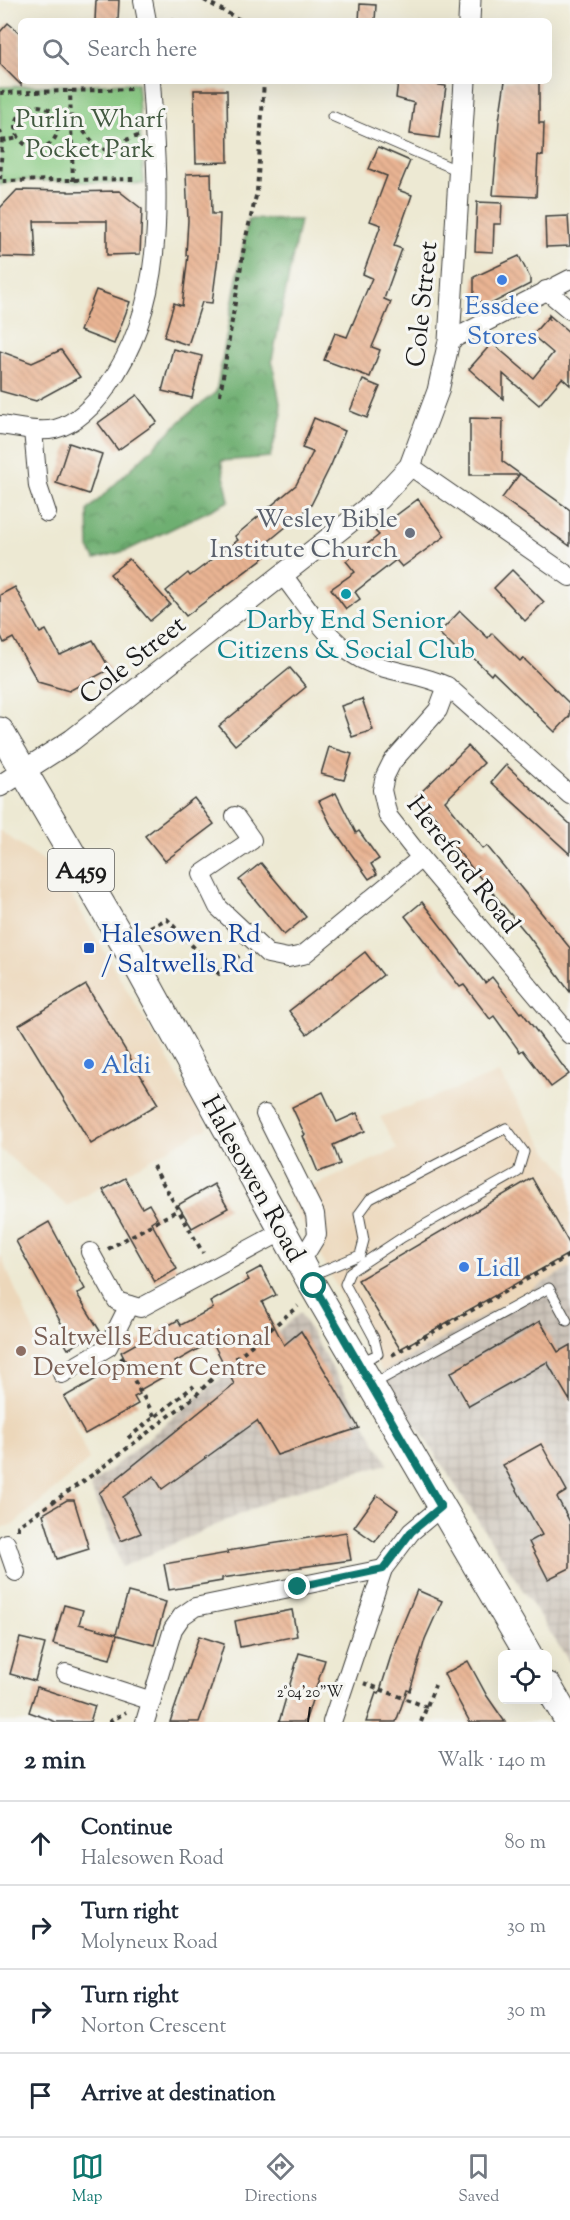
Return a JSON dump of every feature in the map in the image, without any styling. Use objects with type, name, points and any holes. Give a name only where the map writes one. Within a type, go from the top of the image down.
[{"type":"main road","name":"Halesowen Road","points":[[0,731],[122,941],[363,1373],[526,1650]]},
{"type":"main road","points":[[552,1693],[569,1722]]},
{"type":"street","points":[[143,0],[146,18]]},
{"type":"street","points":[[469,18],[470,0]]},
{"type":"street","name":"Cole Street","points":[[0,786],[72,740],[379,499],[410,466],[438,391],[449,340],[465,84]]},
{"type":"street","points":[[0,425],[33,430],[55,429],[82,415],[97,401],[118,372],[135,336],[146,301],[156,246],[152,85]]},
{"type":"street","points":[[449,340],[570,279]]},
{"type":"street","points":[[546,290],[570,310]]},
{"type":"street","points":[[33,430],[38,486],[47,513]]},
{"type":"street","points":[[410,466],[539,558],[570,577]]},
{"type":"street","points":[[282,574],[336,643],[370,664],[432,679],[447,686],[570,795]]},
{"type":"street","name":"Hereford Road","points":[[447,686],[438,710],[392,762],[385,776],[382,790],[388,816],[570,1035]]},
{"type":"street","points":[[235,816],[252,840],[202,874],[218,907],[268,954],[288,958],[303,955],[421,858]]},
{"type":"street","points":[[265,1114],[315,1214],[317,1235],[307,1275]]},
{"type":"street","points":[[91,1255],[117,1301],[140,1308],[283,1231]]},
{"type":"street","points":[[62,1374],[108,1347],[129,1305]]},
{"type":"street","points":[[332,1722],[383,1569],[411,1532],[441,1507]]},
{"type":"street","points":[[9,1543],[16,1572]]},
{"type":"street","points":[[145,1722],[173,1629],[182,1616],[195,1607],[383,1569]]},
{"type":"street","points":[[66,1673],[152,1701]]},
{"type":"lane","points":[[332,116],[459,171]]},
{"type":"lane","points":[[307,1275],[360,1255],[364,1240],[359,1214],[370,1199],[506,1128],[524,1152],[518,1173],[403,1238],[350,1272],[345,1284],[374,1338],[378,1354],[363,1373]]},
{"type":"lane","points":[[363,1373],[549,1288],[567,1321]]},
{"type":"path","points":[[204,0],[237,18]]},
{"type":"path","points":[[220,395],[245,241],[257,192],[264,84]]},
{"type":"path","points":[[0,93],[152,85]]},
{"type":"path","points":[[70,90],[73,181]]},
{"type":"path","points":[[33,106],[47,108],[58,124],[55,138],[44,147],[30,147],[19,138],[16,131],[21,112],[33,106]]},
{"type":"path","points":[[58,124],[80,126],[91,141],[106,151],[115,151],[126,140],[133,137],[153,135]]},
{"type":"path","points":[[0,130],[2,141],[0,181],[156,178]]},
{"type":"path","points":[[2,141],[19,138]]},
{"type":"path","points":[[122,941],[167,919],[219,974],[254,941]]},
{"type":"path","points":[[153,1166],[213,1269]]},
{"type":"path","points":[[91,1255],[178,1210]]},
{"type":"path","points":[[363,1373],[570,1255]]},
{"type":"path","points":[[9,1543],[18,1526],[95,1473],[194,1396],[296,1309],[307,1275]]},
{"type":"path","points":[[112,1340],[155,1417]]},
{"type":"path","points":[[128,1438],[194,1386]]},
{"type":"path","points":[[347,1676],[428,1707]]},
{"type":"path","points":[[421,1722],[435,1685]]},
{"type":"shaded area","points":[[0,831],[55,868],[208,1127],[67,1206],[0,1149]]},
{"type":"shaded area","points":[[499,1073],[546,1149],[570,1177],[570,1268],[382,1372],[289,1197],[397,1149],[380,1117]]},
{"type":"shaded area","name":"Saltwells Educational Development Centre","points":[[0,1254],[89,1460],[14,1524],[0,1528]]},
{"type":"shaded area","points":[[570,1268],[570,1663],[382,1372]]},
{"type":"shaded area","points":[[300,1313],[388,1464],[288,1493],[122,1567],[90,1486]]},
{"type":"green space","name":"Purlin Wharf Pocket Park","points":[[137,84],[144,184],[18,180],[0,185],[0,87]]},
{"type":"green space","points":[[248,219],[300,220],[272,360],[282,414],[270,457],[221,461],[229,501],[128,550],[95,559],[89,548],[88,510],[188,414],[216,392]]},
{"type":"building","points":[[96,0],[119,0],[118,18],[95,18]]},
{"type":"building","points":[[360,4],[376,5],[375,18],[359,18]]},
{"type":"building","points":[[8,23],[18,31],[18,82],[0,64],[0,32]]},
{"type":"building","points":[[398,84],[446,86],[439,138],[410,134],[414,103],[396,98]]},
{"type":"building","points":[[505,84],[539,84],[539,123],[544,123],[543,156],[538,155],[536,197],[493,195]]},
{"type":"building","points":[[194,90],[227,90],[228,162],[196,163]]},
{"type":"building","points":[[378,147],[410,161],[398,190],[412,195],[394,246],[402,249],[384,299],[391,302],[372,347],[380,350],[370,377],[324,360],[335,333],[347,337],[372,278],[363,274],[381,225],[370,221],[387,176],[369,169]]},
{"type":"building","points":[[211,173],[212,214],[220,214],[218,257],[212,303],[202,302],[188,345],[164,337],[174,303],[182,306],[188,255],[186,255],[188,220],[186,174]]},
{"type":"building","points":[[17,190],[119,191],[142,209],[140,254],[107,255],[107,221],[34,221],[36,258],[0,257],[0,208]]},
{"type":"building","points":[[477,202],[502,203],[501,224],[494,224],[493,252],[475,251]]},
{"type":"building","points":[[568,216],[570,246],[546,247],[545,217]]},
{"type":"building","name":"Essdee Stores","points":[[519,256],[530,278],[530,284],[487,306],[474,298],[474,277]]},
{"type":"building","points":[[96,290],[130,302],[114,344],[80,331]]},
{"type":"building","points":[[549,315],[570,333],[570,385],[562,378],[539,405],[503,374],[503,399],[469,369],[492,343],[533,378],[553,353],[532,335],[548,317],[549,320]]},
{"type":"building","points":[[173,349],[202,356],[192,398],[162,391]]},
{"type":"building","points":[[61,350],[80,377],[36,401],[0,391],[0,351],[32,363]]},
{"type":"building","points":[[363,380],[380,387],[367,418],[350,411]]},
{"type":"building","points":[[137,395],[157,422],[118,450],[98,423]]},
{"type":"building","points":[[314,418],[345,431],[310,507],[264,545],[270,553],[186,616],[166,591],[188,573],[190,576],[238,540],[235,536],[296,485],[313,452],[302,448]]},
{"type":"building","points":[[470,418],[503,419],[502,461],[570,510],[570,546],[502,498],[519,475],[470,475]]},
{"type":"building","points":[[69,443],[102,454],[89,494],[56,483]]},
{"type":"building","points":[[418,499],[445,536],[402,567],[396,560],[355,592],[360,599],[346,609],[331,589],[355,572],[346,561],[379,535],[375,531]]},
{"type":"building","points":[[129,559],[170,604],[150,621],[110,574]]},
{"type":"building","points":[[512,570],[544,602],[525,621],[494,588]]},
{"type":"building","points":[[15,587],[40,633],[46,630],[60,655],[93,640],[110,669],[69,691],[38,682],[13,638],[4,643],[0,634],[0,595]]},
{"type":"building","points":[[460,611],[488,638],[492,633],[520,661],[523,658],[570,704],[570,716],[555,732],[493,672],[491,675],[463,648],[459,653],[439,633]]},
{"type":"building","points":[[290,668],[306,687],[235,745],[219,726]]},
{"type":"building","points":[[362,699],[373,730],[352,737],[341,706]]},
{"type":"building","points":[[468,746],[484,763],[445,801],[483,849],[487,846],[570,948],[570,992],[527,934],[436,825],[440,822],[416,797]]},
{"type":"building","points":[[329,747],[352,754],[344,780],[321,774]]},
{"type":"building","points":[[506,765],[570,824],[570,854],[491,782]]},
{"type":"building","points":[[336,793],[356,833],[359,831],[379,859],[371,864],[377,874],[369,879],[332,827],[319,801]]},
{"type":"building","points":[[194,798],[214,824],[165,861],[145,836]]},
{"type":"building","points":[[261,863],[306,917],[284,935],[239,880]]},
{"type":"building","points":[[422,902],[485,983],[492,977],[569,1074],[551,1087],[523,1050],[520,1052],[494,1016],[490,1019],[464,985],[460,987],[405,916]]},
{"type":"building","points":[[365,952],[383,975],[307,1034],[289,1011]]},
{"type":"building","name":"Aldi","points":[[86,985],[158,1104],[91,1144],[19,1025]]},
{"type":"building","points":[[323,1092],[337,1122],[357,1113],[365,1131],[333,1145],[340,1164],[318,1172],[292,1107]]},
{"type":"building","points":[[125,1178],[142,1208],[149,1204],[157,1218],[151,1222],[177,1269],[155,1282],[103,1190]]},
{"type":"building","name":"Lidl","points":[[532,1178],[570,1245],[570,1253],[400,1349],[358,1280]]},
{"type":"building","points":[[214,1184],[228,1208],[192,1228],[178,1205]]},
{"type":"building","points":[[49,1222],[85,1289],[77,1294],[100,1331],[68,1349],[60,1335],[66,1332],[16,1241]]},
{"type":"building","points":[[261,1267],[276,1295],[262,1302],[284,1345],[301,1331],[359,1428],[277,1455],[257,1421],[162,1489],[154,1476],[123,1497],[141,1533],[121,1541],[99,1493],[234,1384],[212,1341],[175,1362],[179,1368],[138,1391],[140,1394],[134,1397],[138,1404],[85,1434],[64,1397],[126,1362],[121,1352],[178,1320],[181,1325],[213,1308],[210,1302],[249,1280],[246,1275]]},
{"type":"building","points":[[540,1321],[558,1352],[570,1345],[570,1401],[547,1362],[469,1406],[450,1373]]},
{"type":"building","points":[[541,1444],[567,1491],[557,1497],[570,1522],[570,1568],[548,1579],[529,1542],[542,1535],[503,1465]]},
{"type":"building","points":[[377,1495],[398,1510],[375,1542],[354,1527]]},
{"type":"building","points":[[67,1500],[74,1500],[89,1549],[57,1559],[43,1514]]},
{"type":"building","points":[[346,1532],[351,1560],[222,1578],[222,1581],[169,1590],[164,1564],[228,1553],[227,1551]]},
{"type":"building","points":[[417,1590],[442,1601],[425,1639],[410,1691],[407,1690],[396,1722],[366,1722],[376,1693],[379,1694],[395,1643]]},
{"type":"building","points":[[128,1592],[166,1602],[154,1645],[117,1635],[110,1659],[53,1644],[64,1605],[83,1610],[79,1624],[116,1634]]},
{"type":"building","points":[[292,1610],[297,1636],[240,1647],[235,1621]]},
{"type":"building","points":[[199,1636],[224,1644],[212,1685],[199,1722],[170,1722]]},
{"type":"building","points":[[20,1638],[45,1644],[35,1681],[10,1674]]},
{"type":"building","points":[[299,1653],[325,1660],[305,1722],[279,1722]]},
{"type":"building","points":[[468,1661],[487,1696],[505,1722],[470,1722],[444,1674]]},
{"type":"building","points":[[37,1687],[95,1706],[90,1722],[56,1722],[29,1712]]},
{"type":"place","name":"Essdee Stores","points":[[502,280]]},
{"type":"place","name":"Wesley Bible Institute Church","points":[[410,533]]},
{"type":"place","name":"Darby End Senior Citizens & Social Club","points":[[346,594]]},
{"type":"place","name":"Halesowen Rd / Saltwells Rd","points":[[89,948]]},
{"type":"place","name":"Aldi","points":[[89,1064]]},
{"type":"place","name":"Lidl","points":[[464,1267]]},
{"type":"place","name":"Saltwells Educational Development Centre","points":[[21,1351]]},
{"type":"route","points":[[298,1587],[383,1569],[411,1532],[441,1507],[314,1286]]}]
